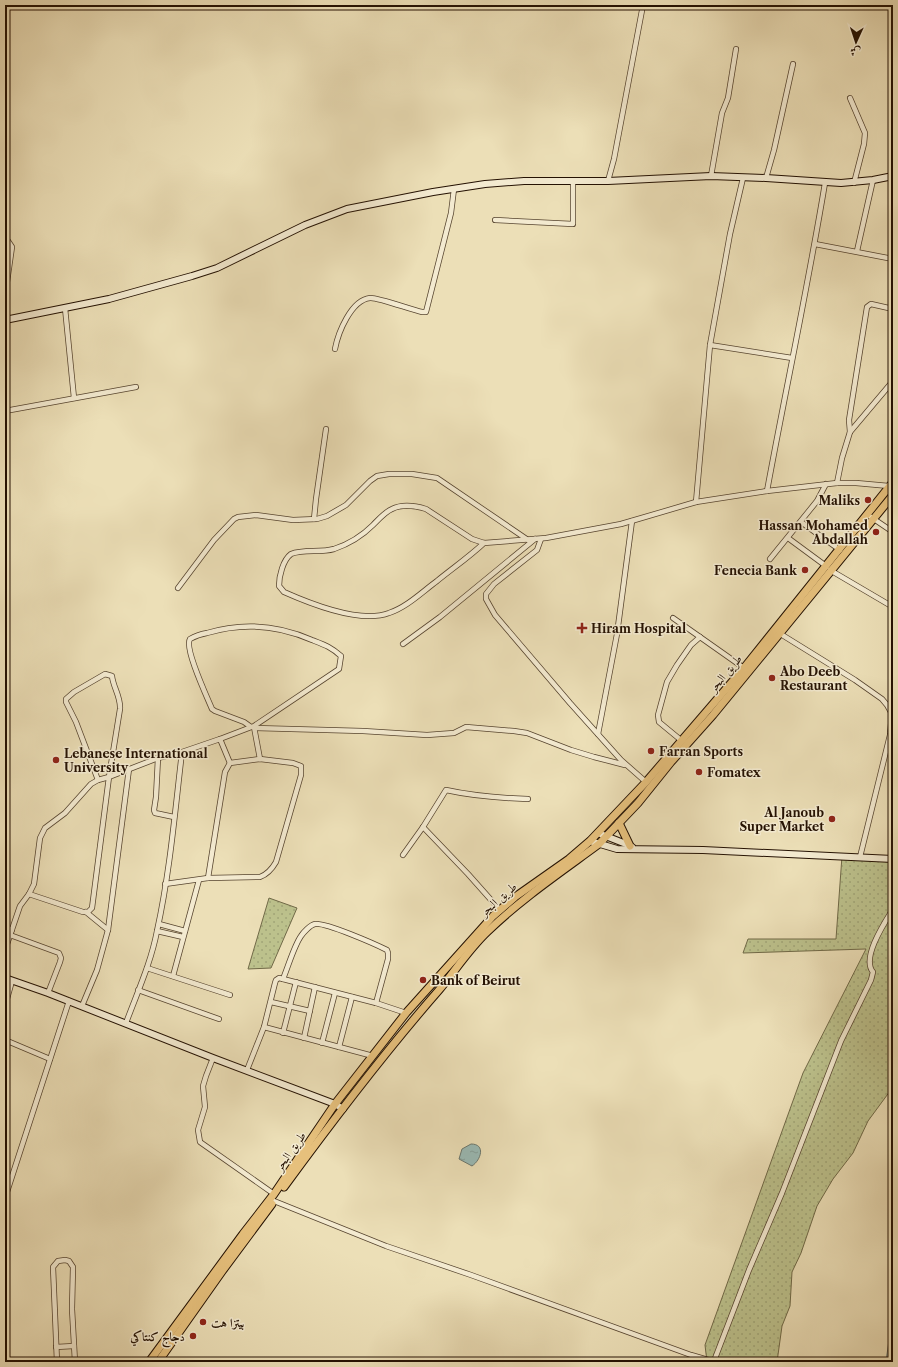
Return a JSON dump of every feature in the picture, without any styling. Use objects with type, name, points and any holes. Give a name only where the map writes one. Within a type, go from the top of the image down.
[{"type":"highway","name":"طريق البحر","points":[[149,1362],[243,1234],[274,1198],[335,1104],[406,1013],[475,935],[500,910],[515,897],[569,859],[590,841],[646,782],[744,668],[870,517],[891,484]]},
{"type":"highway","name":"طريق البحر","points":[[158,1362],[274,1198],[332,1122],[343,1110],[405,1029],[487,932],[523,901],[600,844],[607,837],[713,715],[779,633],[813,594],[840,550],[870,517],[893,495]]},
{"type":"highway","points":[[619,824],[631,847]]},
{"type":"main road","points":[[5,320],[109,299],[192,276],[217,268],[300,228],[346,210],[454,189],[506,182],[608,182],[711,176],[766,178],[825,183],[854,183],[893,176]]},
{"type":"main road","points":[[598,833],[631,847]]},
{"type":"main road","points":[[590,841],[617,849],[631,847],[893,859]]},
{"type":"main road","points":[[5,978],[69,1001],[335,1104],[343,1110]]},
{"type":"street","points":[[608,182],[614,159],[643,5]]},
{"type":"street","points":[[711,176],[722,113],[728,98],[736,49]]},
{"type":"street","points":[[766,178],[774,150],[793,64]]},
{"type":"street","points":[[850,98],[865,133],[864,144],[854,183]]},
{"type":"street","points":[[696,502],[710,345],[730,234],[743,178]]},
{"type":"street","points":[[857,251],[873,180]]},
{"type":"street","points":[[495,220],[573,224],[574,181]]},
{"type":"street","points":[[767,491],[815,244],[825,183]]},
{"type":"street","points":[[335,350],[336,343],[345,320],[352,309],[362,301],[371,298],[426,312],[451,213],[454,189]]},
{"type":"street","points":[[5,240],[8,241],[12,247],[5,296]]},
{"type":"street","points":[[815,244],[893,259]]},
{"type":"street","points":[[837,483],[842,458],[850,432],[850,420],[867,307],[871,304],[893,309]]},
{"type":"street","points":[[65,308],[74,398]]},
{"type":"street","points":[[710,345],[792,358]]},
{"type":"street","points":[[850,432],[893,381]]},
{"type":"street","points":[[5,410],[136,387]]},
{"type":"street","points":[[314,519],[326,429]]},
{"type":"street","points":[[178,588],[214,540],[234,519],[238,517],[256,515],[293,520],[314,519],[328,516],[346,506],[370,481],[377,476],[389,474],[412,474],[437,478],[528,540]]},
{"type":"street","points":[[484,543],[412,600],[396,610],[380,616],[355,614],[326,609],[284,592],[279,586],[286,561],[288,556],[291,554],[334,549],[350,542],[359,537],[388,511],[398,507],[418,507],[426,509],[472,540],[484,543],[541,539],[592,530],[632,521],[696,502],[767,491],[837,483],[891,484]]},
{"type":"street","points":[[770,559],[817,501],[826,484]]},
{"type":"street","points":[[870,517],[893,532]]},
{"type":"street","points":[[598,734],[617,634],[632,521]]},
{"type":"street","points":[[801,522],[840,550]]},
{"type":"street","points":[[788,538],[828,568],[893,607]]},
{"type":"street","points":[[403,644],[440,617],[535,539]]},
{"type":"street","points":[[541,539],[537,550],[494,584],[486,594],[486,598],[494,615],[570,704],[626,765],[646,782]]},
{"type":"street","points":[[673,618],[744,668]]},
{"type":"street","points":[[5,950],[20,906],[34,884],[40,838],[43,832],[50,824],[65,813],[91,784],[158,758],[220,740],[253,727],[339,669],[342,656],[331,648],[302,636],[270,627],[222,628],[190,638],[188,644],[191,655],[212,709],[253,727],[427,735],[454,733],[466,727],[514,731],[527,733],[594,758],[626,765]]},
{"type":"street","points":[[779,633],[855,680],[882,699],[888,705],[892,714],[890,733],[860,857]]},
{"type":"street","points":[[682,740],[659,722],[658,715],[667,682],[691,645],[700,637]]},
{"type":"street","points":[[86,912],[90,911],[92,908],[109,777],[116,743],[121,704],[112,676],[105,674],[74,692],[66,699],[98,780]]},
{"type":"street","points":[[253,727],[260,759]]},
{"type":"street","points":[[890,733],[893,727]]},
{"type":"street","points":[[220,740],[230,763]]},
{"type":"street","points":[[126,1024],[147,968],[159,924],[182,752]]},
{"type":"street","points":[[158,758],[154,810],[155,812],[174,817]]},
{"type":"street","points":[[165,884],[208,878],[260,877],[266,875],[276,862],[302,770],[299,765],[293,763],[260,759],[230,763]]},
{"type":"street","points":[[208,878],[225,772],[230,763]]},
{"type":"street","points":[[82,1006],[97,970],[108,930],[129,769]]},
{"type":"street","points":[[403,855],[423,827],[446,790],[490,798],[528,799]]},
{"type":"street","points":[[423,827],[500,910]]},
{"type":"street","points":[[173,976],[200,880]]},
{"type":"street","points":[[29,894],[72,909],[86,912],[108,930]]},
{"type":"street","points":[[213,1058],[203,1086],[205,1107],[198,1130],[200,1142],[274,1198],[386,1246],[471,1275],[703,1360],[715,1361],[746,1277],[782,1193],[841,1041],[871,980],[872,972],[869,963],[871,952],[893,909]]},
{"type":"street","points":[[159,924],[185,931]]},
{"type":"street","points":[[283,979],[300,937],[315,924],[323,925],[386,950],[388,953],[388,959],[376,1003]]},
{"type":"street","points":[[5,928],[59,953],[61,958],[60,962],[48,993]]},
{"type":"street","points":[[157,931],[184,937]]},
{"type":"street","points":[[147,968],[230,995]]},
{"type":"street","points":[[247,1070],[264,1028],[276,980],[279,978],[376,1003],[406,1013]]},
{"type":"street","points":[[5,1006],[12,981]]},
{"type":"street","points":[[283,1033],[296,982]]},
{"type":"street","points":[[304,1038],[315,987]]},
{"type":"street","points":[[138,990],[219,1018]]},
{"type":"street","points":[[322,1043],[335,992]]},
{"type":"street","points":[[339,1048],[352,998]]},
{"type":"street","points":[[5,1198],[69,1001]]},
{"type":"street","points":[[271,1002],[310,1012]]},
{"type":"street","points":[[264,1028],[373,1056]]},
{"type":"street","points":[[5,1040],[50,1059]]},
{"type":"street","points":[[57,1362],[53,1268],[58,1261],[61,1260],[69,1261],[73,1267],[72,1309],[75,1362]]},
{"type":"street","points":[[56,1347],[74,1346]]},
{"type":"green space","points":[[842,856],[893,859],[893,1087],[868,1121],[853,1153],[833,1179],[817,1206],[801,1253],[792,1272],[790,1306],[782,1326],[777,1362],[707,1362],[705,1345],[803,1073],[866,949],[743,953],[748,939],[836,939]]},
{"type":"green space","points":[[269,898],[297,908],[271,968],[248,969]]},
{"type":"water","points":[[471,1144],[476,1145],[480,1149],[480,1156],[472,1166],[459,1159],[462,1149]]},
{"type":"water","points":[[893,1313],[893,1362],[887,1362],[886,1361]]},
{"type":"place","name":"Maliks","points":[[868,500]]},
{"type":"place","name":"Hassan Mohamed Abdallah","points":[[876,532]]},
{"type":"place","name":"Fenecia Bank","points":[[805,570]]},
{"type":"place","name":"Hiram Hospital","points":[[582,628]]},
{"type":"place","name":"Abo Deeb Restaurant","points":[[772,678]]},
{"type":"place","name":"Farran Sports","points":[[651,751]]},
{"type":"place","name":"Lebanese International University","points":[[56,760]]},
{"type":"place","name":"Fomatex","points":[[699,772]]},
{"type":"place","name":"Al Janoub Super Market","points":[[832,819]]},
{"type":"place","name":"Bank of Beirut","points":[[423,980]]},
{"type":"place","name":"بيتزا هت","points":[[203,1322]]},
{"type":"place","name":"دجاج كنتاكي","points":[[193,1336]]}]
